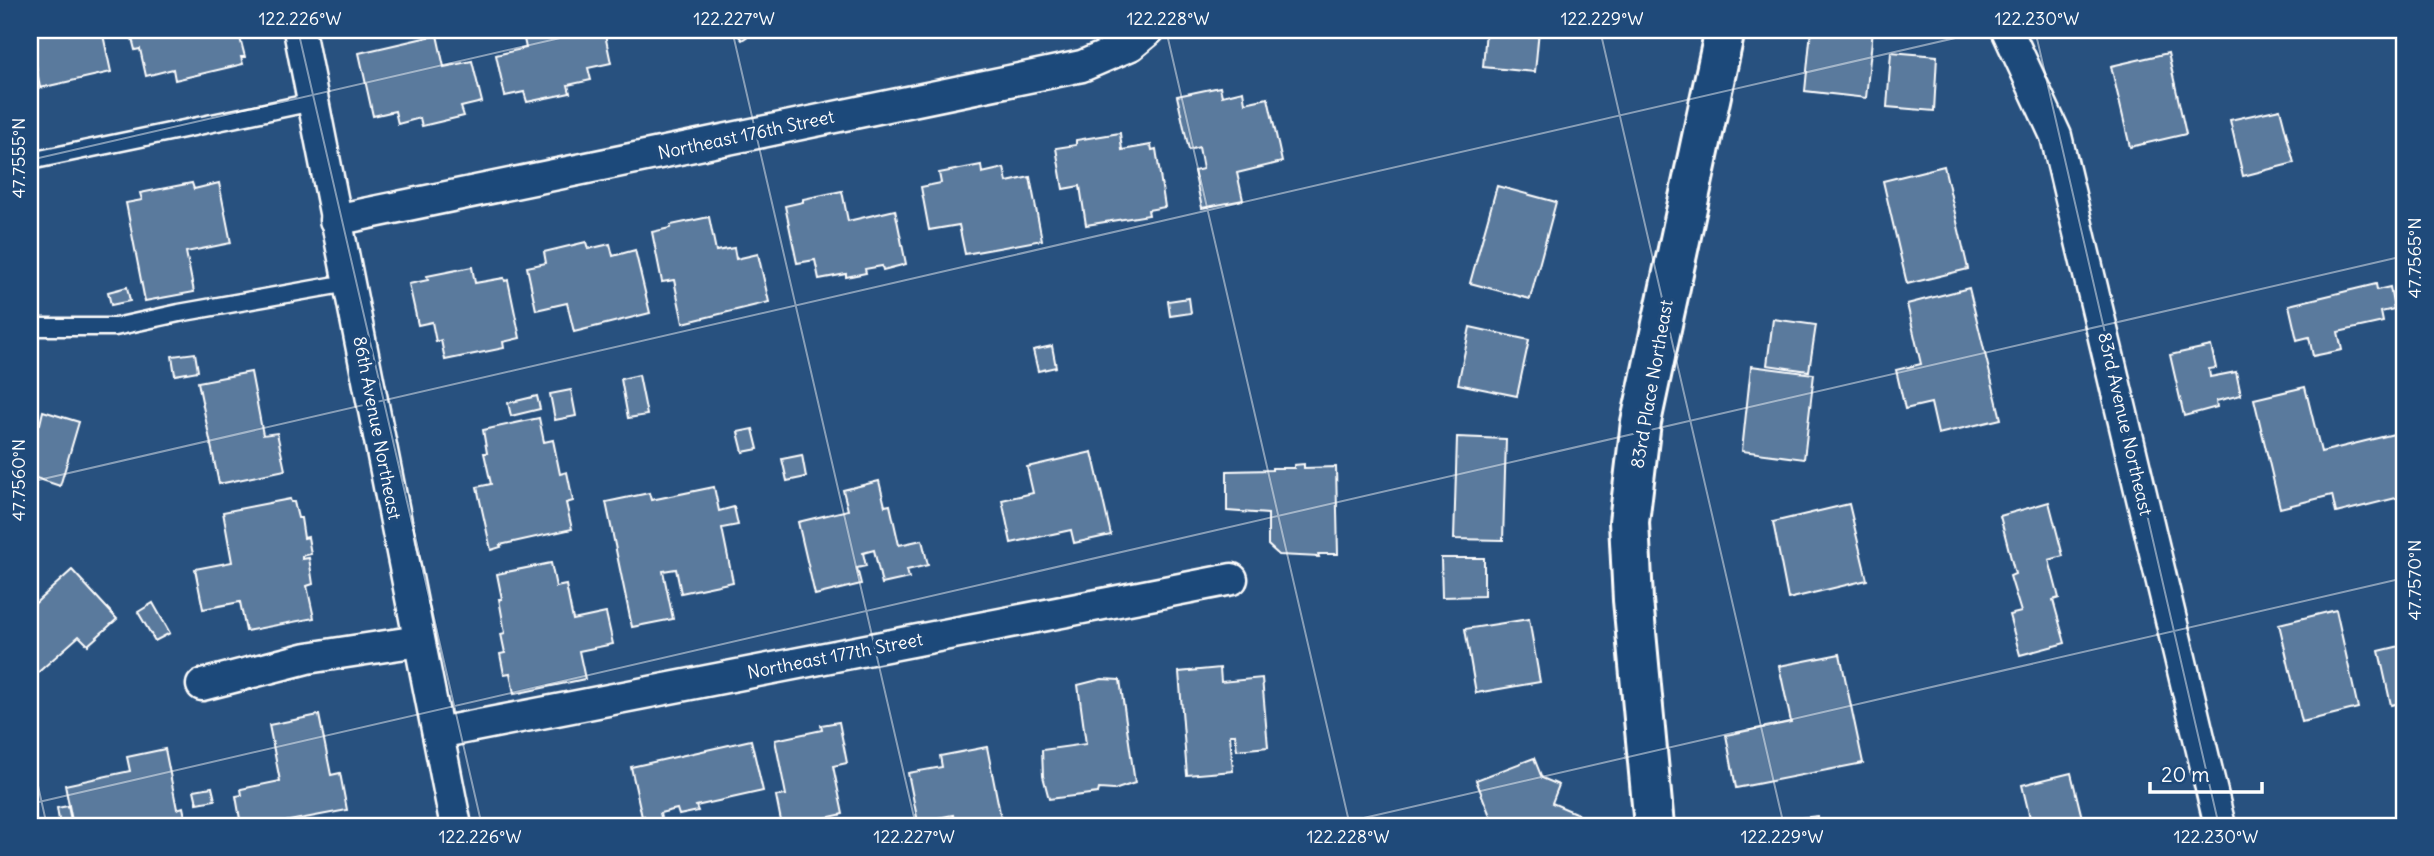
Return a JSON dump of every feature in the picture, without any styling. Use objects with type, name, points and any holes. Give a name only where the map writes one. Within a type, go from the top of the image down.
[{"type":"street","name":"86th Avenue Northeast","points":[[299,30],[456,826]]},
{"type":"street","name":"Northeast 176th Street","points":[[335,220],[1082,66],[1131,45],[1149,30]]},
{"type":"street","name":"83rd Place Northeast","points":[[1654,826],[1633,600],[1629,522],[1641,422],[1725,30]]},
{"type":"street","name":"83rd Avenue Northeast","points":[[2007,30],[2056,135],[2220,826]]},
{"type":"street","name":"Northeast 177th Street","points":[[438,733],[1232,579]]},
{"type":"street","points":[[202,685],[307,658],[419,641]]},
{"type":"lane","points":[[40,159],[313,102]]},
{"type":"lane","points":[[30,327],[115,327],[348,283]]},
{"type":"building","points":[[30,30],[102,30],[111,72],[40,88]]},
{"type":"building","points":[[130,30],[238,30],[245,57],[241,57],[243,64],[175,80],[173,69],[146,76],[140,49],[135,50]]},
{"type":"building","points":[[522,30],[604,30],[611,63],[588,68],[591,80],[568,85],[570,93],[527,102],[524,92],[505,96],[496,55],[526,48]]},
{"type":"building","points":[[734,30],[757,30],[742,40]]},
{"type":"building","points":[[1486,30],[1539,30],[1535,72],[1483,67]]},
{"type":"building","points":[[1811,30],[1873,30],[1866,98],[1805,91]]},
{"type":"building","points":[[437,35],[444,67],[472,61],[482,102],[461,107],[464,116],[422,126],[420,118],[398,124],[395,111],[373,116],[359,53]]},
{"type":"building","points":[[1891,52],[1937,56],[1934,111],[1887,107]]},
{"type":"building","points":[[2168,53],[2186,134],[2130,147],[2111,66]]},
{"type":"building","points":[[1220,87],[1222,96],[1243,91],[1245,103],[1268,98],[1282,162],[1237,173],[1243,200],[1202,208],[1194,171],[1203,169],[1199,147],[1189,150],[1177,96]]},
{"type":"building","points":[[2280,109],[2294,163],[2243,176],[2230,120]]},
{"type":"building","points":[[1120,133],[1122,150],[1151,145],[1152,150],[1156,149],[1165,207],[1148,210],[1149,215],[1086,225],[1080,186],[1063,189],[1056,148],[1076,145],[1076,140]]},
{"type":"building","points":[[981,165],[982,173],[1004,168],[1007,182],[1030,177],[1042,240],[965,254],[959,225],[929,230],[921,187],[941,183],[939,173]]},
{"type":"building","points":[[1944,166],[1968,269],[1907,284],[1883,181]]},
{"type":"building","points":[[192,183],[194,189],[219,183],[231,243],[186,252],[194,292],[145,301],[126,203],[142,200],[140,193]]},
{"type":"building","points":[[1497,186],[1556,202],[1530,299],[1470,283]]},
{"type":"building","points":[[842,191],[848,221],[895,210],[906,264],[883,270],[882,266],[865,269],[866,273],[846,277],[846,274],[819,279],[815,260],[797,263],[785,206],[803,202],[803,199]]},
{"type":"building","points":[[709,217],[716,251],[734,248],[736,259],[758,254],[769,302],[683,323],[674,280],[662,282],[652,232]]},
{"type":"building","points":[[586,242],[588,249],[610,244],[613,256],[635,250],[650,313],[574,332],[567,303],[536,310],[527,267],[546,263],[544,252]]},
{"type":"building","points":[[472,267],[475,283],[504,278],[505,281],[508,280],[520,338],[503,342],[504,348],[445,360],[441,340],[436,342],[432,322],[418,325],[409,284],[428,280],[427,276]]},
{"type":"building","points":[[2376,284],[2377,290],[2390,287],[2394,309],[2381,312],[2383,322],[2338,332],[2342,350],[2313,356],[2309,337],[2297,340],[2289,305]]},
{"type":"building","points":[[127,287],[130,301],[111,305],[108,292]]},
{"type":"building","points":[[1969,288],[2001,419],[1938,434],[1931,403],[1905,409],[1896,370],[1921,364],[1907,304]]},
{"type":"building","points":[[1189,298],[1191,313],[1170,316],[1168,301]]},
{"type":"building","points":[[1773,319],[1816,325],[1809,371],[1767,365]]},
{"type":"building","points":[[1470,327],[1529,340],[1517,396],[1458,384]]},
{"type":"building","points":[[1052,346],[1056,367],[1038,371],[1033,350]]},
{"type":"building","points":[[2211,346],[2216,368],[2209,369],[2210,377],[2236,372],[2241,395],[2216,401],[2217,407],[2184,416],[2170,355]]},
{"type":"building","points":[[195,353],[198,371],[175,375],[172,356]]},
{"type":"building","points":[[1751,366],[1814,374],[1804,459],[1742,451]]},
{"type":"building","points":[[251,372],[263,435],[277,433],[285,470],[219,484],[198,382]]},
{"type":"building","points":[[639,375],[647,415],[628,418],[621,379]]},
{"type":"building","points":[[2305,387],[2321,452],[2398,433],[2404,461],[2404,496],[2336,513],[2332,495],[2280,508],[2254,399]]},
{"type":"building","points":[[571,390],[576,416],[555,420],[550,394]]},
{"type":"building","points":[[537,396],[540,409],[511,416],[508,403]]},
{"type":"building","points":[[43,411],[79,422],[60,486],[30,476],[30,421],[40,424]]},
{"type":"building","points":[[539,418],[544,442],[553,440],[560,474],[567,472],[573,501],[566,503],[572,529],[500,545],[501,547],[491,550],[477,487],[491,484],[484,453],[487,453],[483,430]]},
{"type":"building","points":[[753,429],[758,449],[743,452],[738,432]]},
{"type":"building","points":[[1457,437],[1506,439],[1503,540],[1454,539]]},
{"type":"building","points":[[1092,452],[1111,535],[1074,543],[1071,530],[1011,543],[1002,500],[1033,493],[1027,467]]},
{"type":"building","points":[[802,455],[806,477],[787,481],[782,459]]},
{"type":"building","points":[[1304,464],[1304,468],[1336,467],[1338,554],[1318,554],[1319,557],[1279,555],[1268,545],[1268,514],[1227,511],[1227,471],[1294,468],[1294,465]]},
{"type":"building","points":[[879,481],[885,506],[890,505],[899,545],[922,540],[928,565],[907,570],[909,578],[882,584],[874,550],[863,553],[866,566],[857,568],[861,584],[815,595],[798,522],[848,510],[843,490]]},
{"type":"building","points":[[714,487],[719,511],[734,507],[738,525],[722,528],[733,582],[681,593],[676,569],[663,571],[673,619],[632,627],[606,502],[649,493],[651,500]]},
{"type":"building","points":[[290,499],[294,502],[298,518],[301,518],[304,538],[308,537],[311,554],[302,556],[302,559],[309,558],[313,584],[307,586],[314,618],[246,631],[240,602],[203,609],[195,569],[232,562],[223,512]]},
{"type":"building","points":[[2049,502],[2063,556],[2049,560],[2059,598],[2053,600],[2065,643],[2020,655],[2009,615],[2021,612],[2010,576],[2015,574],[2000,516]]},
{"type":"building","points":[[1849,504],[1867,580],[1788,599],[1773,522]]},
{"type":"building","points":[[1441,558],[1484,558],[1484,596],[1442,597]]},
{"type":"building","points":[[551,563],[556,587],[566,585],[573,620],[606,613],[613,644],[579,651],[585,679],[514,694],[510,673],[504,674],[500,654],[505,653],[501,634],[505,633],[497,574]]},
{"type":"building","points":[[72,570],[117,619],[88,645],[79,636],[34,676],[30,671],[30,608]]},
{"type":"building","points":[[153,603],[170,633],[155,641],[138,612]]},
{"type":"building","points":[[2336,610],[2358,708],[2302,722],[2279,624]]},
{"type":"building","points":[[1529,619],[1540,682],[1476,693],[1465,629]]},
{"type":"building","points":[[2404,645],[2404,702],[2391,705],[2379,651]]},
{"type":"building","points":[[1840,654],[1863,763],[1736,788],[1726,735],[1791,722],[1779,666]]},
{"type":"building","points":[[1220,668],[1221,682],[1262,678],[1268,747],[1237,750],[1235,734],[1230,735],[1233,771],[1187,775],[1179,672]]},
{"type":"building","points":[[1102,679],[1120,680],[1135,783],[1114,790],[1099,789],[1098,793],[1049,799],[1043,776],[1042,750],[1086,744],[1078,685]]},
{"type":"building","points":[[319,715],[331,775],[340,773],[347,810],[263,826],[241,825],[236,796],[242,795],[241,789],[280,781],[269,725]]},
{"type":"building","points":[[839,722],[847,763],[833,766],[843,814],[821,819],[823,826],[782,826],[776,796],[786,795],[775,740],[822,730],[821,725]]},
{"type":"building","points":[[751,740],[763,791],[696,806],[698,811],[679,815],[677,809],[660,813],[663,826],[646,826],[631,767]]},
{"type":"building","points":[[987,747],[1001,818],[959,826],[955,826],[953,815],[918,822],[908,773],[942,767],[940,756]]},
{"type":"building","points":[[165,749],[177,809],[183,807],[187,826],[73,826],[65,785],[130,771],[127,757]]},
{"type":"building","points":[[1534,758],[1542,778],[1559,785],[1552,803],[1578,814],[1573,826],[1494,826],[1476,780]]},
{"type":"building","points":[[2071,773],[2084,826],[2032,826],[2022,785]]},
{"type":"building","points":[[212,787],[215,800],[197,803],[194,790]]},
{"type":"building","points":[[68,806],[72,825],[60,826],[57,808]]},
{"type":"building","points":[[1818,816],[1819,826],[1737,826],[1737,825]]}]
